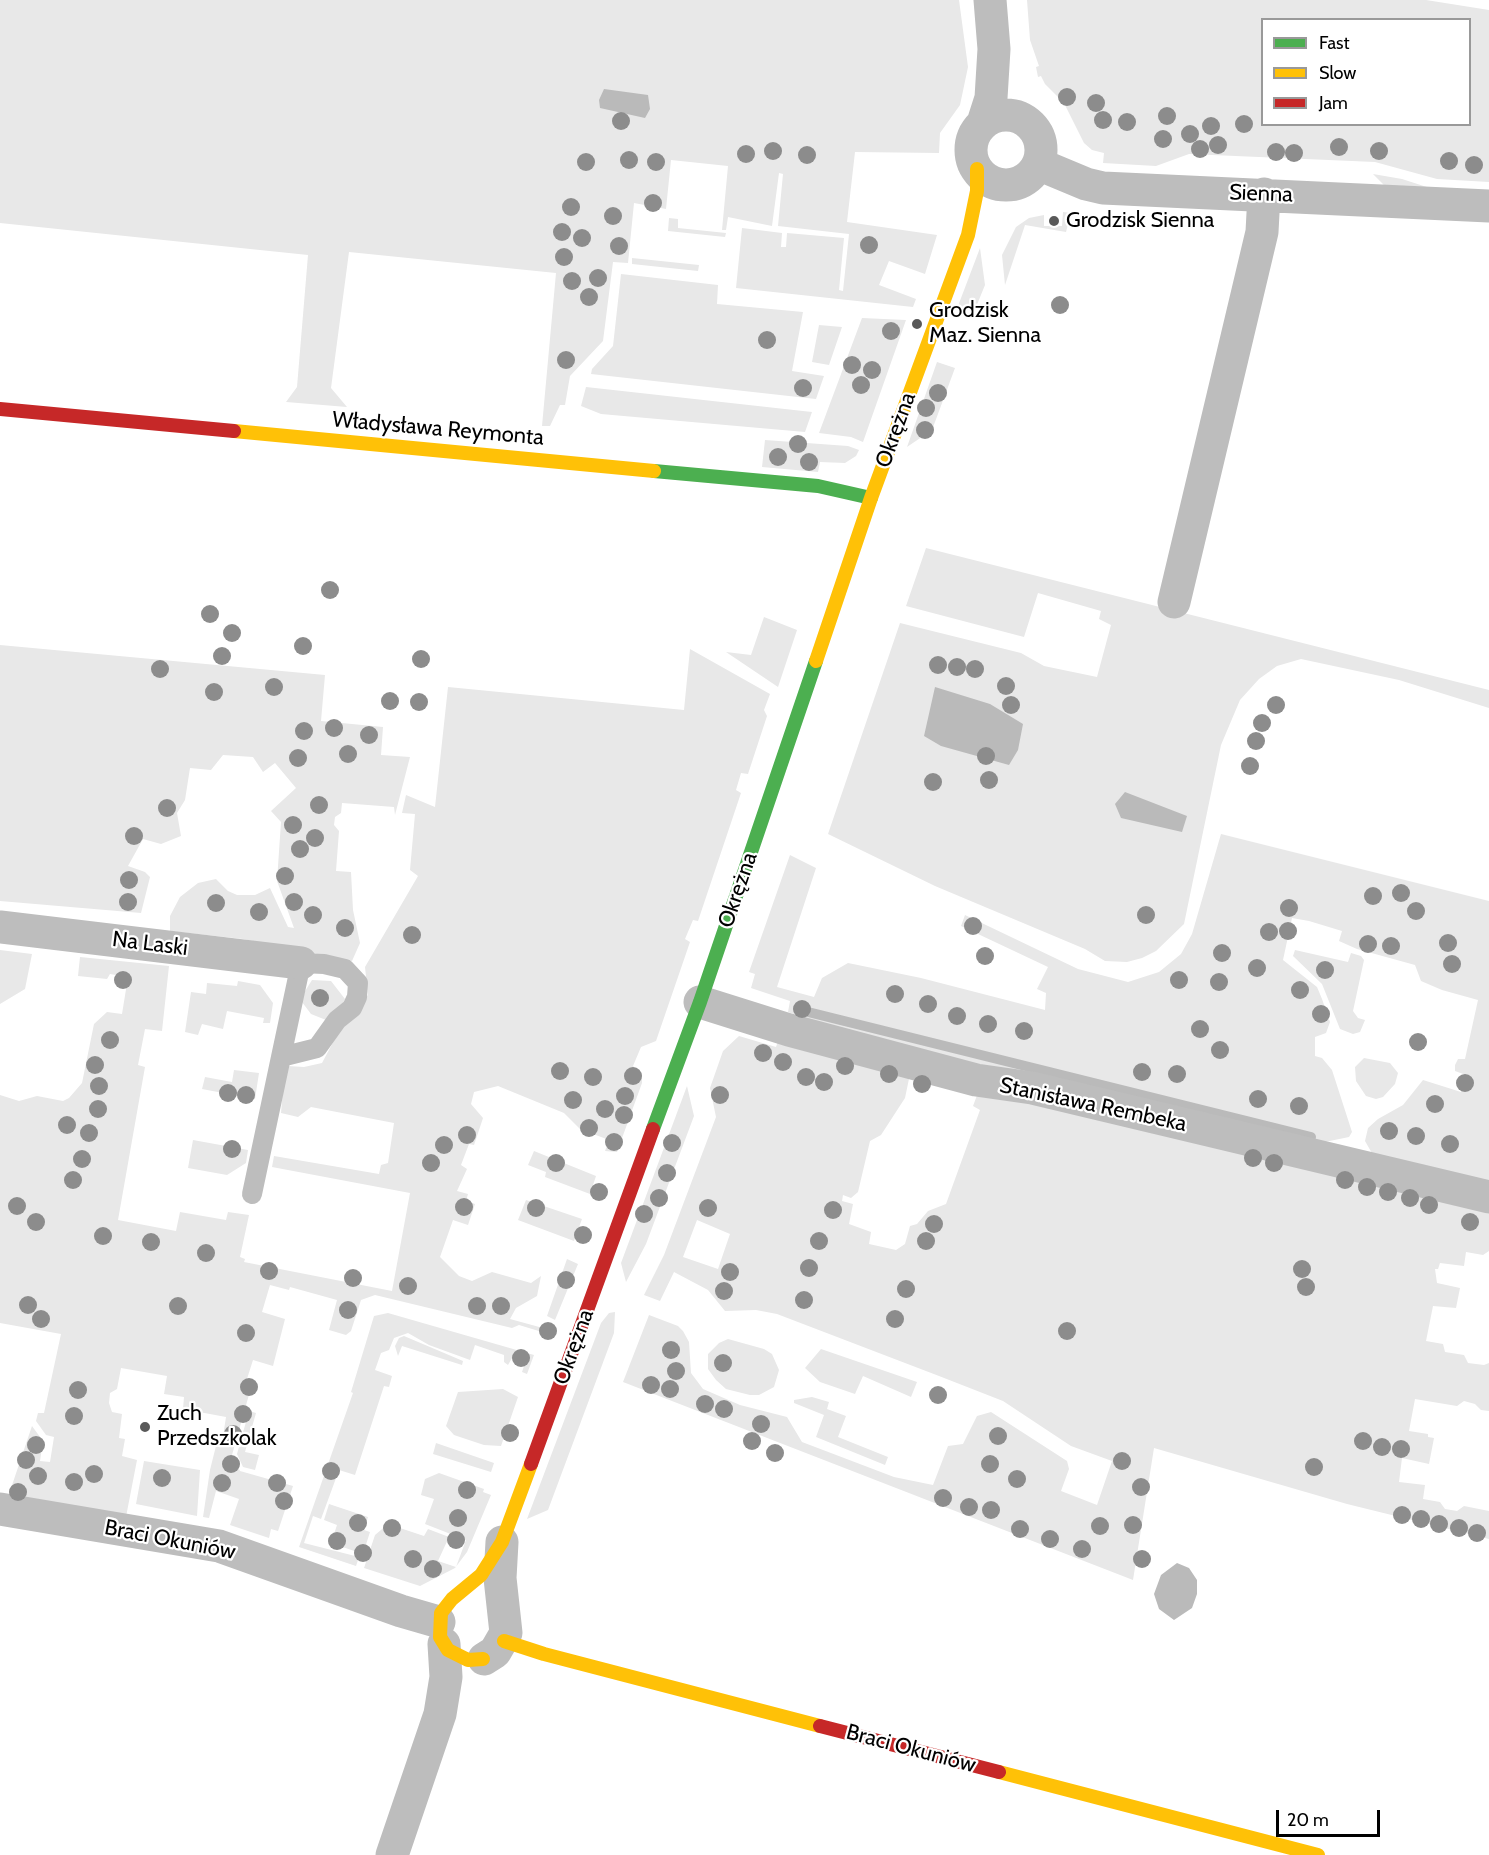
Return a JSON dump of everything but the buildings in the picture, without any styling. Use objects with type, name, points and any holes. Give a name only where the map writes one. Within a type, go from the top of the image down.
[{"type":"street","points":[[984,123],[991,98],[994,49],[990,0]]},
{"type":"street","points":[[994,49],[1008,92],[1040,141],[1038,164],[1024,180],[991,177],[972,158],[975,133],[984,123],[1004,115],[1026,121]]},
{"type":"street","name":"Sienna","points":[[1038,164],[1086,184],[1102,188],[1489,206]]},
{"type":"street","name":"Okrężna","points":[[441,1633],[446,1606],[488,1566],[502,1542],[700,1002],[870,498],[991,177]]},
{"type":"street","points":[[1174,603],[1263,232],[1264,194]]},
{"type":"street","name":"Władysława Reymonta","points":[[0,409],[818,486],[870,498]]},
{"type":"street","name":"Na Laski","points":[[0,927],[300,963]]},
{"type":"street","name":"Stanisława Rembeka","points":[[700,1002],[789,1030],[976,1080],[1043,1091],[1489,1197]]},
{"type":"street","name":"Braci Okuniów","points":[[0,1509],[219,1546],[401,1611],[441,1633]]},
{"type":"street","name":"Okrężna","points":[[496,1637],[502,1542]]},
{"type":"street","points":[[460,1595],[468,1593],[486,1595],[496,1637]]},
{"type":"street","points":[[441,1633],[461,1659],[496,1637]]},
{"type":"street","points":[[392,1855],[440,1714],[446,1677],[441,1633]]},
{"type":"street","points":[[440,1714],[463,1677],[496,1637]]},
{"type":"street","name":"Braci Okuniów","points":[[496,1637],[544,1654],[1318,1855]]},
{"type":"lane","points":[[252,1194],[300,963],[324,964],[345,969],[358,983],[357,997],[352,1008],[337,1020],[317,1048],[281,1057]]},
{"type":"shaded area","points":[[0,0],[959,0],[968,67],[960,105],[940,133],[939,153],[855,152],[847,222],[937,235],[925,274],[889,261],[879,285],[916,299],[913,307],[736,288],[742,228],[782,233],[781,247],[786,247],[787,233],[844,238],[839,290],[843,291],[849,234],[778,226],[783,174],[779,173],[772,226],[728,217],[726,230],[722,230],[728,166],[671,160],[666,209],[634,203],[628,263],[613,262],[603,341],[570,376],[565,405],[560,405],[550,426],[542,426],[556,273],[349,252],[331,388],[347,407],[286,402],[297,387],[308,255],[0,223]]},
{"type":"shaded area","points":[[1027,0],[1426,0],[1489,10],[1489,182],[1437,179],[1375,162],[1189,154],[1156,166],[1103,163],[1104,153],[1092,150],[1084,143],[1064,103],[1045,84],[1041,76],[1038,77],[1036,67],[1039,66],[1030,40]]},
{"type":"shaded area","points":[[604,89],[648,95],[650,109],[645,118],[600,108],[599,100]]},
{"type":"shaded area","points":[[1373,174],[1402,179],[1436,190],[1386,187]]},
{"type":"shaded area","points":[[1063,212],[1071,213],[1066,232],[1025,225],[1005,285],[1002,255],[1016,227],[1029,218],[1044,215],[1044,226],[1062,226]]},
{"type":"shaded area","points":[[669,218],[678,219],[678,228],[726,233],[725,237],[668,231]]},
{"type":"shaded area","points":[[980,248],[985,285],[974,312],[958,306]]},
{"type":"shaded area","points":[[632,258],[699,265],[698,271],[632,264]]},
{"type":"shaded area","points":[[621,274],[718,285],[717,304],[803,312],[792,371],[824,376],[816,399],[591,374],[592,369],[613,346]]},
{"type":"shaded area","points":[[862,318],[906,320],[863,442],[851,437],[819,433]]},
{"type":"shaded area","points":[[819,325],[842,327],[829,365],[812,362]]},
{"type":"shaded area","points":[[937,362],[955,368],[932,430],[907,447]]},
{"type":"shaded area","points":[[586,387],[812,412],[805,432],[601,414],[581,406]]},
{"type":"shaded area","points":[[765,440],[848,446],[859,450],[856,456],[845,463],[820,462],[818,472],[762,467]]},
{"type":"shaded area","points":[[926,548],[1489,690],[1489,708],[1399,680],[1301,659],[1277,666],[1259,679],[1240,700],[1221,745],[1184,924],[1156,951],[1142,958],[1127,962],[1105,961],[1085,949],[935,886],[828,834],[900,623],[1021,653],[1044,666],[1097,677],[1111,625],[1099,619],[1101,611],[1038,593],[1024,637],[906,606]]},
{"type":"shaded area","points":[[764,617],[797,630],[778,687],[726,652],[751,655]]},
{"type":"shaded area","points":[[0,645],[325,675],[321,721],[383,727],[381,755],[410,757],[395,815],[394,807],[342,803],[341,813],[335,817],[334,825],[339,831],[336,871],[351,872],[353,910],[360,943],[352,961],[243,939],[170,931],[170,916],[180,897],[198,883],[216,879],[228,891],[237,895],[255,895],[270,888],[288,927],[294,928],[277,881],[281,822],[271,811],[296,788],[275,763],[263,772],[253,757],[223,755],[211,770],[190,768],[185,800],[177,813],[181,836],[161,844],[143,839],[128,866],[145,872],[150,877],[141,913],[0,901]]},
{"type":"shaded area","points":[[690,649],[770,694],[764,710],[767,716],[748,774],[741,773],[736,790],[741,793],[698,921],[693,920],[685,939],[690,942],[656,1041],[641,1047],[633,1066],[642,1075],[642,1083],[617,1152],[605,1151],[609,1140],[580,1129],[564,1113],[498,1086],[474,1092],[471,1104],[483,1118],[474,1145],[469,1144],[461,1165],[467,1169],[457,1191],[468,1194],[466,1201],[475,1204],[468,1225],[453,1220],[440,1257],[459,1276],[472,1281],[492,1272],[531,1283],[541,1276],[537,1296],[516,1308],[510,1319],[543,1328],[542,1332],[519,1325],[512,1328],[375,1295],[361,1300],[351,1331],[346,1335],[329,1330],[337,1300],[290,1287],[289,1290],[270,1285],[262,1312],[285,1319],[273,1366],[253,1360],[246,1382],[252,1384],[232,1455],[240,1471],[293,1486],[278,1531],[271,1529],[269,1538],[230,1525],[239,1499],[216,1491],[209,1518],[203,1517],[210,1470],[217,1442],[222,1443],[226,1417],[183,1409],[184,1397],[164,1394],[167,1376],[121,1368],[117,1389],[110,1393],[109,1403],[112,1412],[122,1414],[119,1438],[125,1439],[122,1456],[137,1460],[125,1522],[7,1500],[32,1426],[43,1441],[40,1461],[50,1462],[54,1437],[46,1435],[36,1421],[38,1413],[44,1413],[61,1334],[0,1323],[0,1095],[19,1101],[37,1096],[63,1101],[69,1098],[82,1083],[94,1024],[107,1012],[122,1014],[128,977],[110,974],[107,979],[78,976],[80,957],[169,966],[162,1031],[145,1029],[138,1065],[145,1067],[118,1220],[176,1231],[180,1212],[226,1220],[228,1212],[249,1215],[240,1257],[245,1259],[244,1262],[392,1291],[410,1193],[272,1167],[274,1156],[379,1174],[381,1165],[388,1163],[394,1123],[311,1107],[298,1117],[281,1113],[283,1089],[288,1066],[304,1067],[322,1063],[339,1031],[368,995],[365,967],[418,876],[410,870],[415,814],[402,813],[406,795],[435,807],[448,687],[684,710]]},
{"type":"shaded area","points":[[935,687],[990,704],[1023,724],[1018,750],[1009,765],[941,746],[924,736]]},
{"type":"shaded area","points":[[1125,792],[1187,816],[1182,832],[1121,818],[1115,804]]},
{"type":"shaded area","points":[[1221,834],[1489,901],[1489,1183],[1373,1155],[1365,1141],[1368,1128],[1378,1119],[1403,1105],[1423,1080],[1461,1092],[1466,1075],[1455,1071],[1455,1065],[1458,1059],[1465,1059],[1478,1000],[1442,990],[1421,981],[1415,965],[1357,949],[1339,941],[1342,931],[1309,921],[1292,918],[1283,960],[1317,987],[1322,999],[1330,1022],[1326,1033],[1315,1037],[1315,1056],[1322,1058],[1332,1070],[1352,1132],[1349,1137],[1315,1144],[997,1074],[795,1020],[796,1015],[788,1012],[790,1001],[751,988],[755,974],[749,972],[790,855],[816,868],[777,987],[814,997],[822,978],[848,963],[921,978],[1045,1010],[1046,993],[1037,989],[1048,967],[961,926],[965,915],[1078,969],[1128,982],[1159,972],[1181,954],[1192,934]]},
{"type":"shaded area","points":[[0,950],[32,954],[25,989],[0,1004]]},
{"type":"shaded area","points":[[1295,950],[1348,962],[1351,953],[1361,956],[1364,960],[1353,1011],[1358,1018],[1365,1020],[1360,1032],[1353,1034],[1340,1029],[1322,984],[1293,956]]},
{"type":"shaded area","points":[[312,980],[331,981],[345,999],[341,1009],[326,1020],[311,1014],[302,1002],[302,996]]},
{"type":"shaded area","points":[[238,981],[260,985],[273,1003],[270,1023],[263,1023],[264,1018],[227,1011],[223,1029],[202,1024],[198,1035],[185,1032],[191,992],[206,994],[207,983],[237,986]]},
{"type":"shaded area","points":[[739,1036],[776,1047],[779,1038],[910,1074],[905,1098],[881,1135],[870,1141],[858,1192],[851,1198],[843,1195],[842,1201],[853,1204],[849,1224],[871,1232],[869,1244],[896,1250],[905,1244],[910,1226],[917,1224],[928,1211],[946,1204],[980,1110],[973,1106],[979,1090],[1489,1203],[1489,1251],[1483,1255],[1466,1252],[1464,1266],[1440,1263],[1438,1269],[1435,1269],[1437,1283],[1460,1288],[1456,1308],[1433,1306],[1426,1341],[1443,1344],[1445,1352],[1464,1355],[1468,1363],[1484,1365],[1489,1363],[1489,1411],[1481,1410],[1475,1404],[1464,1401],[1457,1406],[1415,1399],[1409,1431],[1428,1434],[1428,1437],[1434,1438],[1429,1464],[1402,1458],[1399,1482],[1425,1485],[1423,1499],[1440,1502],[1445,1509],[1457,1511],[1464,1506],[1489,1511],[1489,1539],[1347,1504],[1154,1448],[1133,1580],[623,1382],[649,1315],[678,1326],[683,1331],[689,1342],[691,1373],[703,1389],[740,1405],[787,1417],[802,1442],[894,1477],[933,1485],[948,1446],[963,1444],[977,1416],[991,1412],[1067,1461],[1069,1469],[1061,1491],[1097,1505],[1112,1461],[1071,1446],[1003,1401],[939,1376],[777,1314],[756,1310],[725,1311],[708,1290],[674,1272],[660,1301],[644,1295],[664,1255],[716,1117],[710,1088],[723,1051]],"holes":[[[697,1220],[730,1234],[718,1269],[683,1257]]]},
{"type":"shaded area","points":[[1364,1058],[1390,1063],[1398,1073],[1395,1084],[1383,1097],[1376,1099],[1366,1096],[1356,1081],[1355,1067]]},
{"type":"shaded area","points":[[234,1070],[259,1073],[255,1099],[202,1089],[205,1077],[232,1082]]},
{"type":"shaded area","points":[[687,1086],[694,1116],[646,1244],[626,1282],[621,1263]]},
{"type":"shaded area","points":[[193,1140],[248,1150],[246,1163],[227,1175],[188,1168]]},
{"type":"shaded area","points":[[534,1151],[596,1176],[590,1194],[545,1177],[546,1172],[528,1165]]},
{"type":"shaded area","points":[[526,1200],[582,1219],[574,1241],[518,1220]]},
{"type":"shaded area","points":[[567,1259],[578,1264],[555,1320],[547,1316]]},
{"type":"shaded area","points":[[615,1312],[614,1333],[548,1510],[527,1519],[601,1323],[609,1313]]},
{"type":"shaded area","points":[[388,1313],[534,1355],[527,1374],[522,1372],[525,1363],[512,1358],[508,1365],[504,1362],[504,1355],[475,1345],[470,1360],[429,1345],[408,1333],[394,1338],[389,1350],[381,1353],[375,1370],[392,1376],[389,1387],[384,1386],[355,1475],[339,1470],[321,1519],[313,1516],[304,1543],[359,1557],[356,1566],[299,1547],[353,1393],[351,1392],[374,1316]]},
{"type":"shaded area","points":[[404,1336],[463,1361],[462,1365],[402,1346],[398,1356],[395,1346],[399,1338]]},
{"type":"shaded area","points":[[728,1339],[764,1349],[772,1354],[779,1370],[774,1387],[759,1395],[750,1395],[726,1389],[716,1380],[708,1369],[708,1354],[719,1343]]},
{"type":"shaded area","points":[[821,1349],[917,1382],[911,1397],[863,1376],[855,1394],[820,1382],[805,1368]]},
{"type":"shaded area","points":[[503,1389],[518,1397],[501,1446],[484,1445],[454,1435],[446,1426],[458,1392]]},
{"type":"shaded area","points":[[812,1397],[829,1402],[827,1409],[846,1416],[838,1437],[888,1457],[885,1465],[816,1437],[824,1415],[794,1403],[794,1400]]},
{"type":"shaded area","points":[[249,1411],[256,1413],[245,1452],[259,1455],[255,1470],[243,1467],[237,1454]]},
{"type":"shaded area","points":[[436,1443],[494,1463],[491,1472],[433,1454]]},
{"type":"shaded area","points":[[144,1461],[200,1470],[197,1516],[136,1504]]},
{"type":"shaded area","points":[[439,1473],[484,1489],[483,1492],[491,1495],[467,1552],[456,1566],[466,1540],[425,1524],[434,1499],[421,1495],[425,1479]]},
{"type":"shaded area","points":[[329,1504],[368,1517],[364,1530],[370,1532],[363,1554],[331,1543],[337,1525],[324,1520]]},
{"type":"shaded area","points":[[388,1524],[424,1536],[428,1529],[449,1537],[438,1561],[456,1567],[420,1586],[364,1568],[375,1535]]},
{"type":"shaded area","points":[[1177,1563],[1189,1568],[1197,1580],[1197,1594],[1192,1608],[1174,1620],[1159,1609],[1154,1594],[1161,1575]]},
{"type":"waterway","points":[[804,1011],[1311,1137]]},
{"type":"traffic: fast","points":[[654,471],[818,486],[871,498]]},
{"type":"traffic: fast","points":[[653,1129],[700,1002],[816,661]]},
{"type":"traffic: slow","points":[[816,661],[871,498],[968,235],[977,191],[977,169]]},
{"type":"traffic: slow","points":[[234,431],[654,471]]},
{"type":"traffic: slow","points":[[483,1659],[468,1660],[448,1650],[440,1637],[441,1613],[452,1599],[481,1575],[502,1542],[531,1464]]},
{"type":"traffic: slow","points":[[504,1641],[544,1654],[820,1726]]},
{"type":"traffic: slow","points":[[999,1772],[1318,1855]]},
{"type":"traffic: jam","points":[[0,409],[234,431]]},
{"type":"traffic: jam","points":[[531,1464],[653,1129]]},
{"type":"traffic: jam","points":[[820,1726],[999,1772]]},
{"type":"place","name":"Grodzisk Sienna","points":[[1054,221]]},
{"type":"place","name":"Grodzisk Maz. Sienna","points":[[917,324]]},
{"type":"place","name":"Zuch Przedszkolak","points":[[145,1427]]}]
